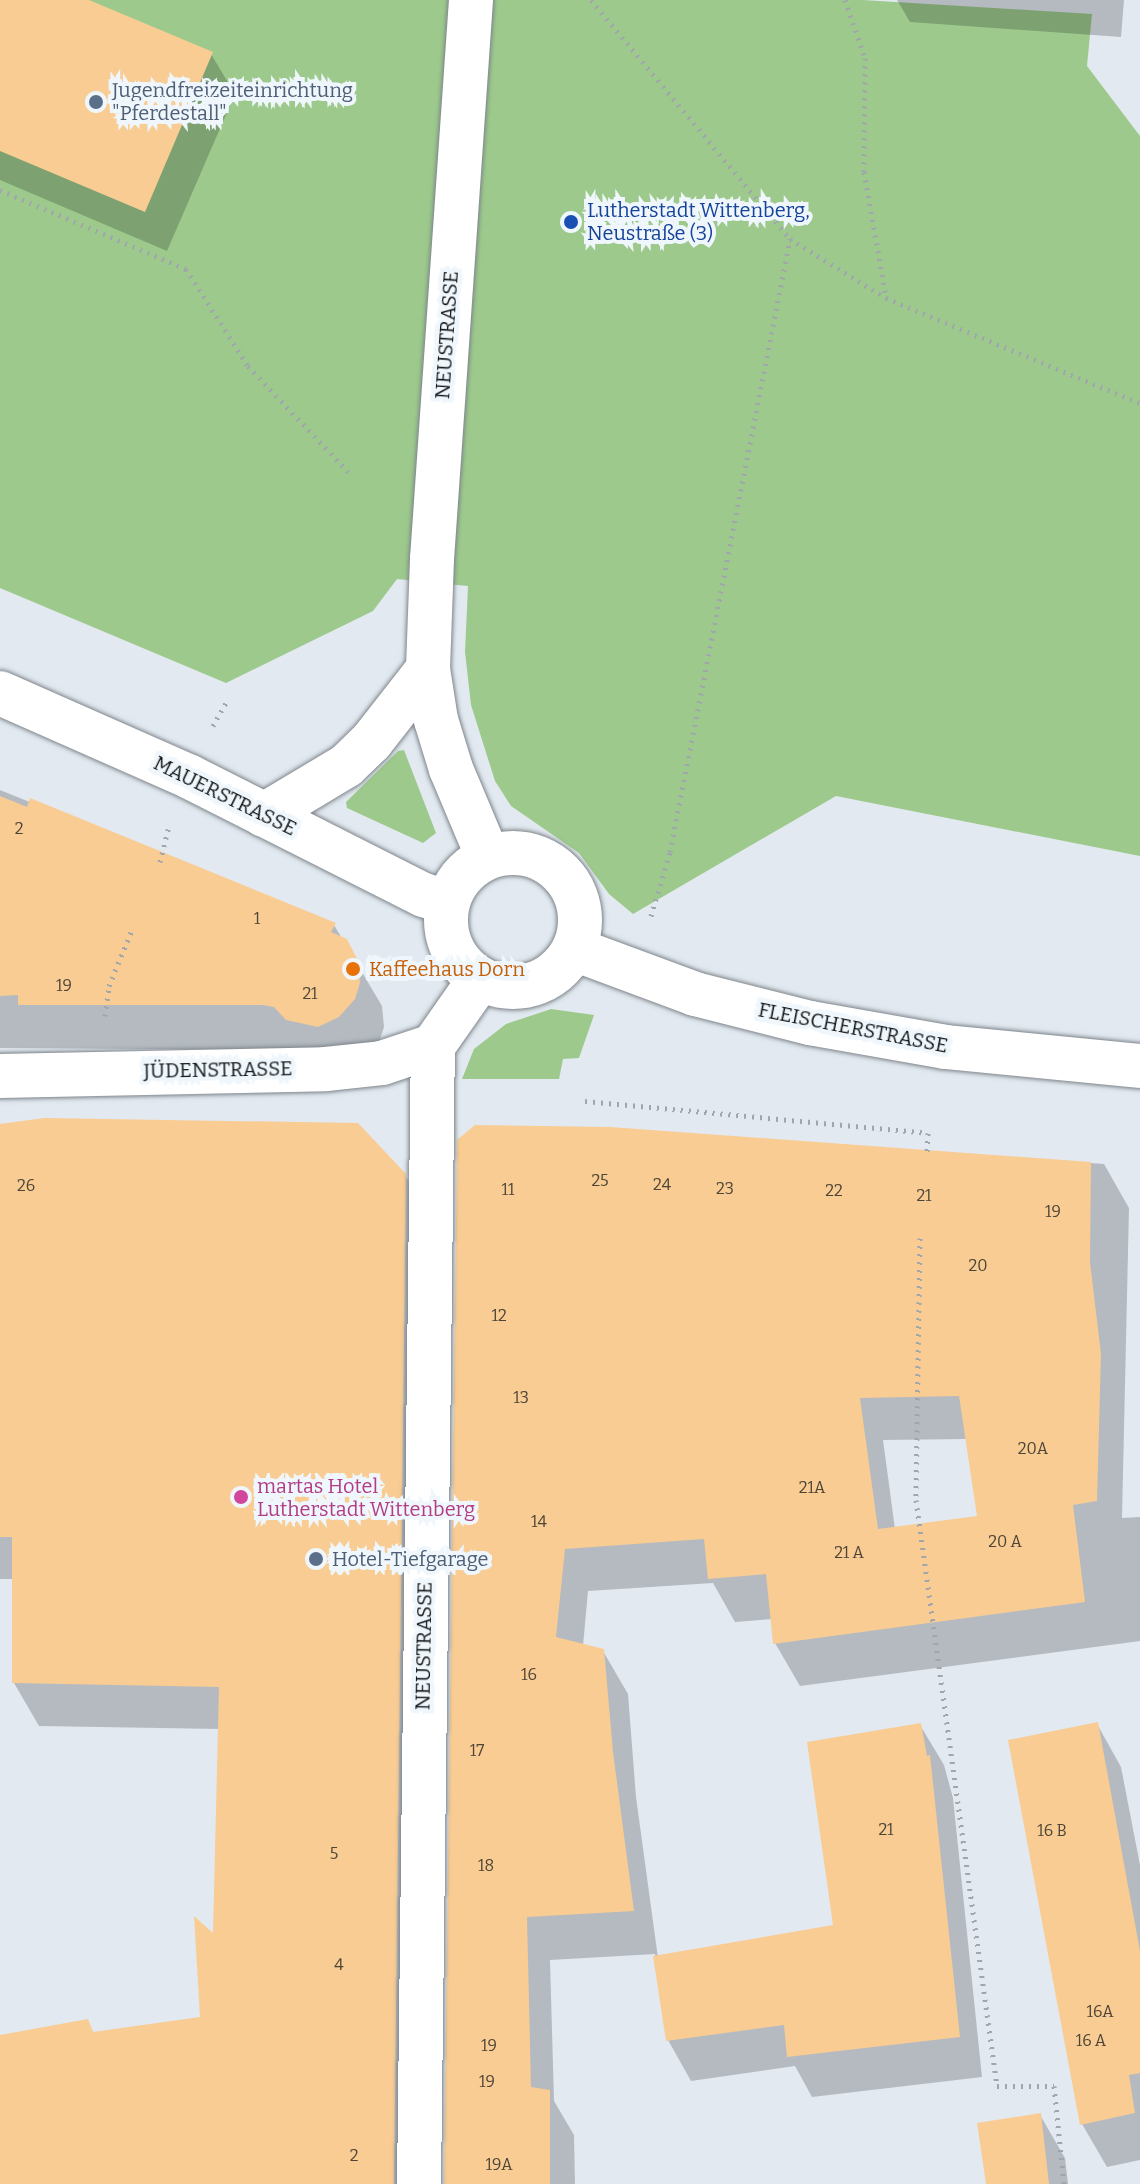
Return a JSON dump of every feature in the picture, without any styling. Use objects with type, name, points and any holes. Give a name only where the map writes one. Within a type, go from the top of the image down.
[{"type":"street","name":"NEUSTRASSE","points":[[471,0],[432,559],[428,669],[436,720],[451,769],[488,857]]},
{"type":"street","points":[[264,815],[346,766],[371,742],[428,669]]},
{"type":"street","name":"MAUERSTRASSE","points":[[0,693],[188,776],[424,895],[448,903]]},
{"type":"street","points":[[528,854],[552,865],[563,874],[580,910],[574,949],[560,968],[528,986],[503,987],[480,979],[463,965],[451,947],[446,926],[448,903],[462,875],[488,857],[528,854]]},
{"type":"street","name":"FLEISCHERSTRASSE","points":[[574,949],[695,994],[810,1023],[946,1047],[1140,1066]]},
{"type":"street","points":[[433,1046],[480,979]]},
{"type":"street","name":"NEUSTRASSE","points":[[419,2184],[433,1046]]},
{"type":"street","name":"JÜDENSTRASSE","points":[[0,1076],[326,1069],[382,1063],[433,1046]]},
{"type":"path","points":[[591,0],[790,239],[886,298],[1140,403]]},
{"type":"path","points":[[845,0],[865,58],[864,172],[886,298]]},
{"type":"path","points":[[0,190],[186,269],[248,366],[351,475]]},
{"type":"path","points":[[631,970],[649,926],[670,852],[790,239]]},
{"type":"path","points":[[98,1072],[109,986],[132,930]]},
{"type":"path","points":[[585,1101],[928,1133],[927,1152]]},
{"type":"path","points":[[920,1238],[916,1500],[997,2086],[1054,2086],[1064,2184]]},
{"type":"green space","points":[[0,0],[863,0],[1092,14],[1087,66],[1140,136],[1140,856],[836,796],[633,914],[609,894],[579,853],[511,806],[495,781],[471,705],[465,652],[468,586],[397,579],[373,611],[226,683],[0,588]]},
{"type":"green space","points":[[404,750],[436,833],[423,843],[347,808],[346,802],[398,751]]},
{"type":"green space","points":[[551,1009],[594,1015],[579,1058],[563,1059],[559,1079],[462,1079],[474,1049],[506,1024]]},
{"type":"building","name":"Jugendfreizeiteinrichtung \"Pferdestall\"","points":[[0,0],[89,0],[213,52],[145,212],[0,151]]},
{"type":"building","points":[[0,796],[27,807],[30,798],[336,923],[331,932],[347,939],[358,961],[360,983],[355,999],[339,1017],[318,1027],[286,1020],[274,1007],[263,1005],[18,1005],[18,995],[0,996]]},
{"type":"building","points":[[44,1118],[358,1123],[406,1174],[394,2184],[0,2184],[0,2035],[88,2019],[93,2032],[200,2017],[194,1916],[213,1933],[219,1687],[12,1683],[12,1537],[0,1537],[0,1124]]},
{"type":"building","points":[[475,1125],[610,1127],[1091,1162],[1090,1262],[1101,1354],[1097,1501],[1073,1505],[1085,1602],[773,1644],[766,1574],[708,1579],[704,1539],[565,1549],[556,1637],[604,1649],[613,1752],[634,1911],[527,1917],[531,2087],[550,2090],[550,2184],[444,2184],[457,1140]],"holes":[[[959,1396],[977,1516],[878,1529],[860,1398]]]},
{"type":"building","points":[[1098,1722],[1140,1951],[1140,2073],[1129,2075],[1135,2113],[1080,2125],[1008,1740]]},
{"type":"building","points":[[921,1723],[927,1756],[930,1755],[960,2037],[787,2057],[784,2025],[666,2041],[653,1956],[833,1925],[807,1742]]},
{"type":"building","points":[[1041,2113],[1049,2184],[986,2184],[977,2123]]},
{"type":"place","name":"Jugendfreizeiteinrichtung \"Pferdestall\"","points":[[96,102]]},
{"type":"place","name":"Lutherstadt Wittenberg, Neustraße (3)","points":[[571,222]]},
{"type":"place","name":"Kaffeehaus Dorn","points":[[353,969]]},
{"type":"place","name":"martas Hotel Lutherstadt Wittenberg","points":[[241,1497]]},
{"type":"place","name":"Hotel-Tiefgarage","points":[[316,1559]]}]
